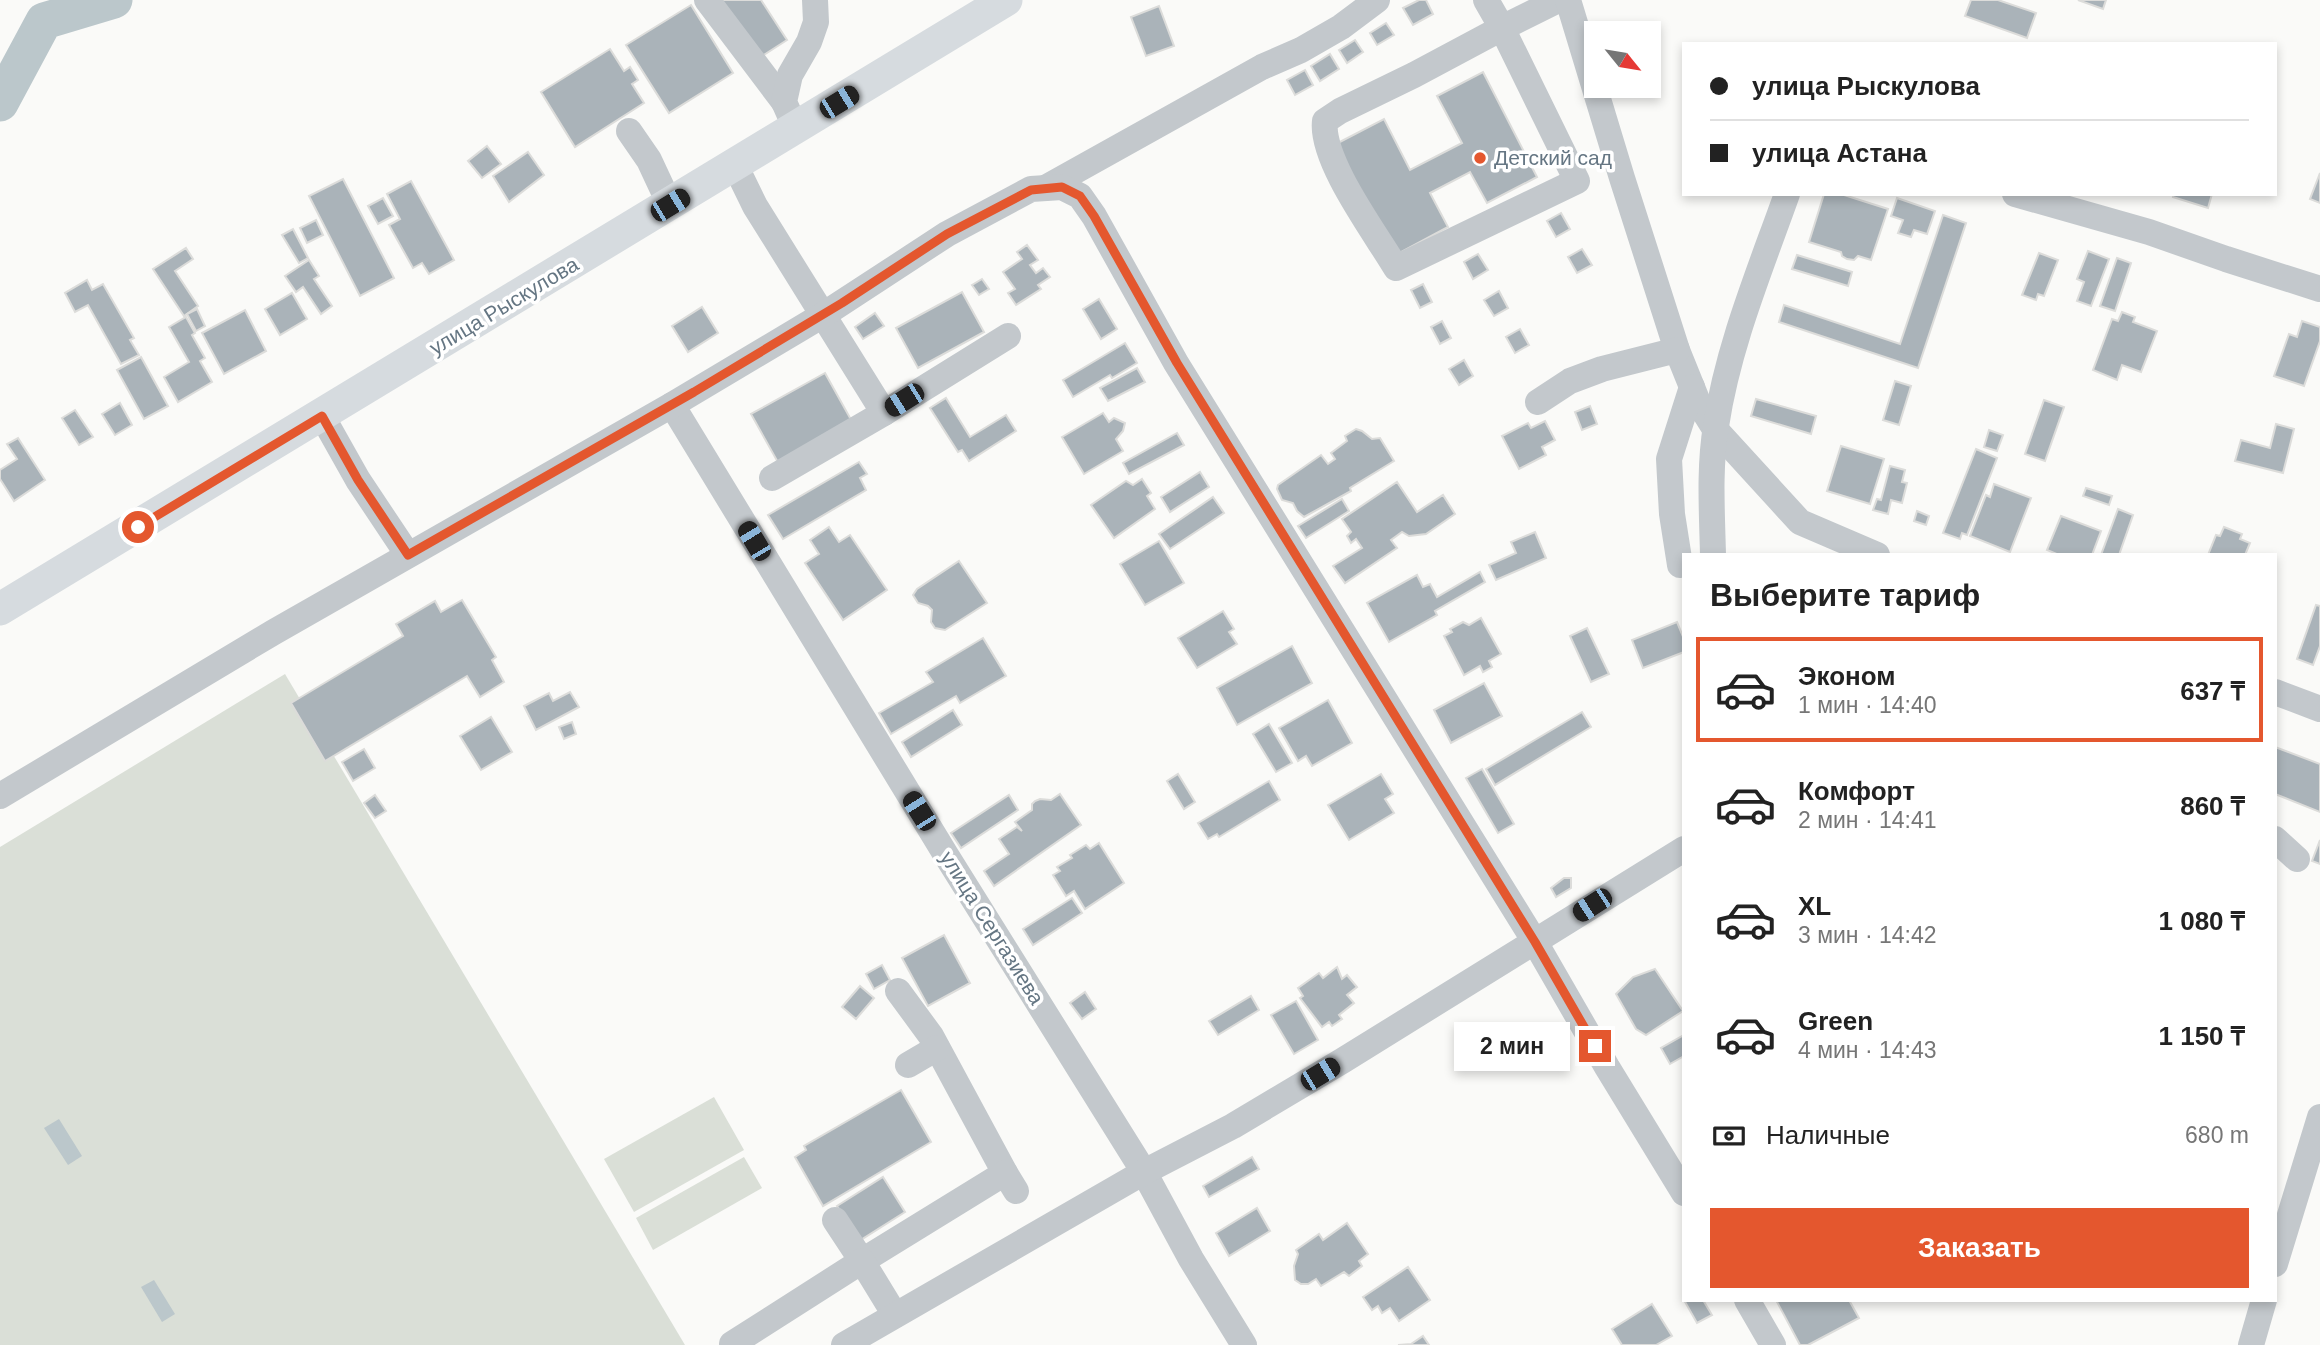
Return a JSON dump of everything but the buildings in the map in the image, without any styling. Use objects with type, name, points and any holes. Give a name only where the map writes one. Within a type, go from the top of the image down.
[{"type":"main road","name":"улица Рыскулова","points":[[0,609],[735,165],[790,115],[989,4]]},
{"type":"street","points":[[707,0],[790,115]]},
{"type":"street","points":[[1045,188],[1262,67],[1301,50],[1341,27],[1377,0]]},
{"type":"street","points":[[1486,0],[1502,28],[1577,181],[1396,268],[1338,174],[1324,132],[1325,121],[1340,111],[1414,75],[1502,28],[1558,0]]},
{"type":"street","points":[[1568,0],[1677,350],[1698,402],[1715,429],[1800,522],[1872,553]]},
{"type":"street","points":[[790,115],[790,75],[816,22],[818,2]]},
{"type":"street","points":[[629,131],[649,160],[670,205]]},
{"type":"street","points":[[735,165],[755,206],[884,413]]},
{"type":"street","points":[[0,796],[274,632],[672,405],[822,315],[947,234],[1031,190],[1062,187],[1080,196],[1094,216],[1177,363],[1535,942],[1682,1191]]},
{"type":"street","points":[[1713,553],[1711,499],[1715,429],[1721,395],[1743,316],[1786,196]]},
{"type":"street","points":[[2022,196],[2149,232],[2320,289]]},
{"type":"street","points":[[772,478],[1008,336]]},
{"type":"street","points":[[1538,402],[1570,381],[1626,362],[1677,350]]},
{"type":"street","points":[[1680,565],[1672,514],[1669,459],[1692,387]]},
{"type":"street","name":"улица Сергазиева","points":[[672,405],[939,844],[1144,1172],[1191,1259],[1244,1345]]},
{"type":"street","points":[[322,416],[358,480],[408,555]]},
{"type":"street","points":[[2277,693],[2320,709]]},
{"type":"street","points":[[2277,841],[2297,859]]},
{"type":"street","points":[[844,1345],[1144,1172],[1233,1126],[1682,850]]},
{"type":"street","points":[[732,1344],[862,1261],[1011,1182],[937,1048],[898,991]]},
{"type":"street","points":[[908,1065],[937,1048]]},
{"type":"street","points":[[2277,1257],[2320,1117]]},
{"type":"street","points":[[835,1220],[895,1315]]},
{"type":"street","points":[[1748,1302],[1773,1345]]},
{"type":"street","points":[[2253,1343],[2263,1302]]},
{"type":"shaded area","points":[[285,674],[685,1345],[0,1345],[0,847]]},
{"type":"shaded area","points":[[714,1097],[744,1150],[634,1212],[604,1159]]},
{"type":"shaded area","points":[[59,1119],[82,1156],[68,1165],[44,1128]]},
{"type":"shaded area","points":[[744,1157],[762,1188],[653,1250],[636,1218]]},
{"type":"shaded area","points":[[154,1280],[175,1314],[162,1322],[141,1287]]},
{"type":"waterway","points":[[0,103],[44,21],[114,0]]},
{"type":"place","name":"Детский сад","points":[[1480,158]]},
{"type":"route","points":[[138,527],[322,416],[358,480],[408,555],[694,392],[842,303],[947,234],[1031,190],[1062,187],[1080,196],[1094,216],[1177,363],[1535,942],[1595,1046]]}]
